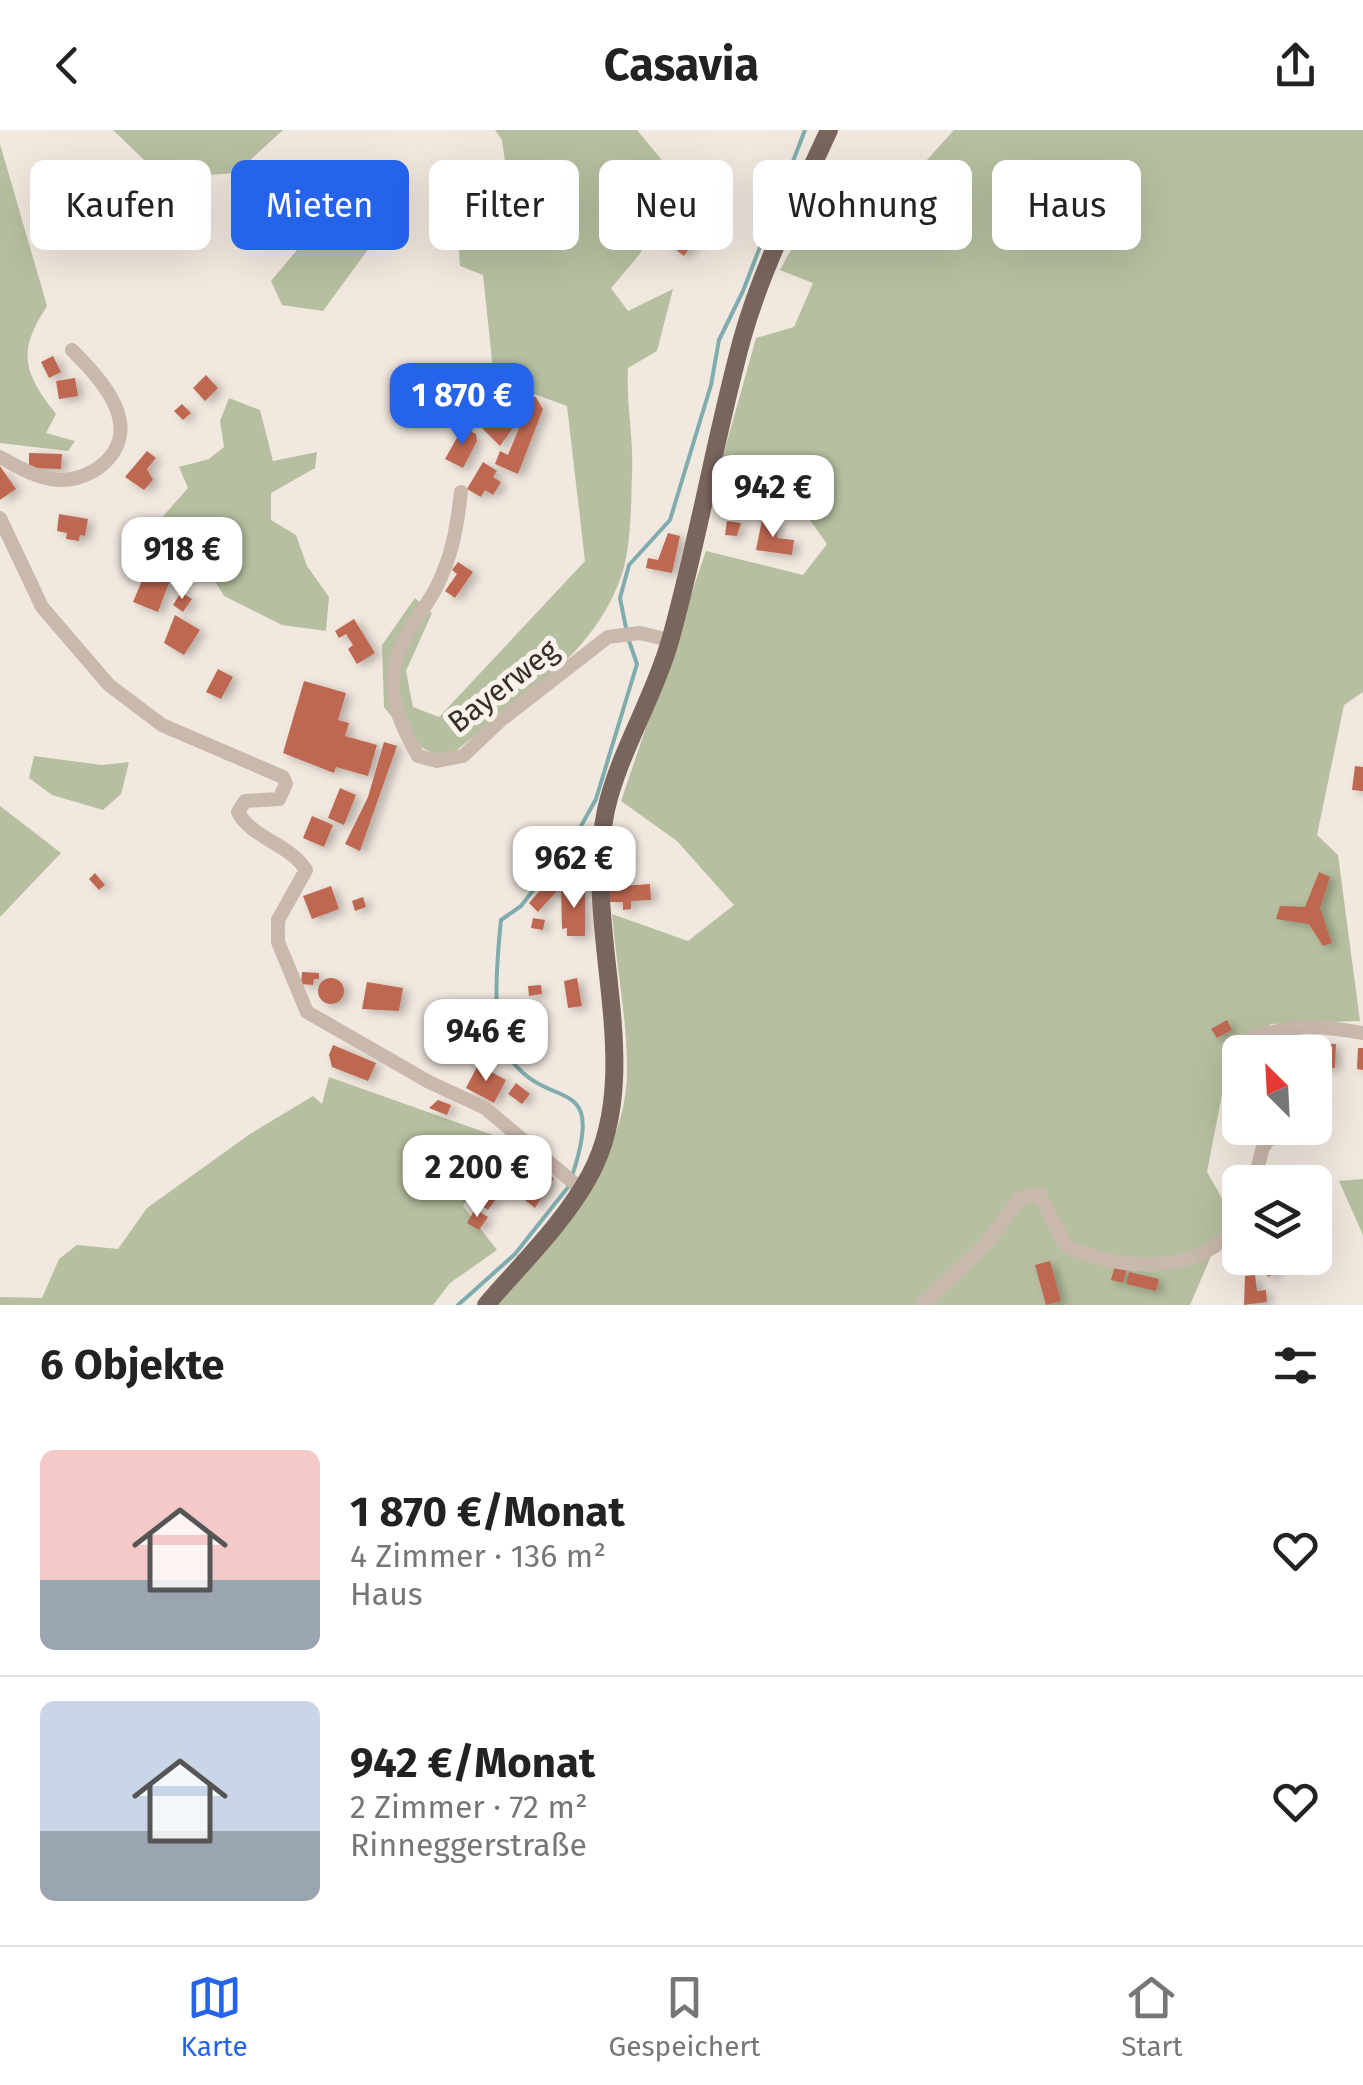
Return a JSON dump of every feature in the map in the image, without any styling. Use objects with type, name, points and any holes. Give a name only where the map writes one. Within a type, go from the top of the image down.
[{"type":"main road","points":[[486,1305],[581,1188],[606,1135],[614,1084],[598,882],[608,804],[663,666],[694,554],[743,336],[770,262],[829,130]]},
{"type":"street","points":[[0,457],[32,474],[58,480],[95,471],[112,456],[120,436],[117,411],[93,372],[72,350]]},
{"type":"street","name":"Bayerweg","points":[[461,492],[454,545],[435,592],[408,632],[392,682],[395,715],[418,756],[437,761],[463,756],[599,643],[626,634],[661,638]]},
{"type":"street","points":[[0,518],[42,607],[109,684],[167,727],[283,777],[286,784],[279,800],[245,801],[238,812],[246,824],[272,838],[306,870],[278,920],[278,942],[307,1012],[418,1076],[486,1108],[581,1188]]},
{"type":"street","points":[[1279,1035],[1297,1026],[1326,1024],[1363,1033]]},
{"type":"street","points":[[922,1305],[985,1245],[1019,1199],[1031,1193],[1039,1194],[1046,1204],[1066,1246],[1133,1266],[1160,1266],[1222,1240]]},
{"type":"green space","points":[[113,130],[283,130],[250,160],[231,160],[231,173],[211,175],[211,160],[144,160]]},
{"type":"green space","points":[[495,130],[637,130],[662,160],[599,160],[599,250],[642,250],[611,288],[628,311],[673,289],[657,351],[628,368],[632,449],[629,538],[622,574],[608,605],[570,656],[446,760],[413,743],[384,707],[382,645],[415,598],[432,613],[406,671],[413,707],[439,717],[585,561],[567,406],[494,379],[483,275],[460,266],[459,250],[579,250],[579,160],[505,160],[502,140]]},
{"type":"green space","points":[[954,130],[1363,130],[1363,692],[1344,705],[1317,835],[1338,855],[1360,1021],[1271,1024],[1259,1035],[1222,1035],[1222,1094],[1207,1172],[1222,1198],[1222,1231],[1190,1305],[494,1305],[582,1197],[615,1136],[624,1103],[627,1068],[612,914],[688,941],[734,905],[677,841],[621,801],[706,551],[803,575],[827,544],[781,480],[723,456],[756,338],[794,327],[813,283],[780,270],[791,250],[972,250],[972,160],[927,160]]},
{"type":"green space","points":[[0,144],[47,306],[31,336],[31,374],[56,414],[46,433],[75,441],[68,451],[0,443]]},
{"type":"green space","points":[[297,250],[368,250],[323,311],[282,305],[271,281]]},
{"type":"green space","points":[[229,398],[260,410],[273,461],[317,452],[315,468],[271,493],[271,520],[296,535],[307,566],[329,597],[326,631],[282,625],[224,596],[208,569],[174,551],[147,562],[135,548],[188,488],[179,467],[209,459],[224,447],[220,421]]},
{"type":"green space","points":[[34,756],[102,765],[129,762],[121,794],[103,810],[52,795],[29,778]]},
{"type":"green space","points":[[0,806],[61,853],[0,917]]},
{"type":"green space","points":[[329,1077],[504,1139],[463,1206],[497,1250],[450,1283],[433,1305],[0,1305],[0,1297],[42,1298],[59,1259],[77,1245],[118,1249],[147,1208],[250,1134],[313,1096],[322,1104]]},
{"type":"green space","points":[[1363,1179],[1363,1235],[1339,1181]]},
{"type":"building","points":[[53,356],[61,372],[49,378],[41,362]]},
{"type":"building","points":[[206,375],[218,388],[205,401],[193,388]]},
{"type":"building","points":[[75,378],[78,396],[59,399],[56,381]]},
{"type":"building","points":[[488,387],[524,417],[535,396],[543,409],[518,474],[495,464],[500,451],[508,455],[519,428],[515,425],[500,446],[480,426],[491,411],[478,401]]},
{"type":"building","points":[[182,404],[191,413],[183,420],[174,411]]},
{"type":"building","points":[[463,427],[476,434],[477,441],[463,468],[445,459]]},
{"type":"building","points":[[147,451],[156,458],[147,469],[153,480],[144,490],[125,477]]},
{"type":"building","points":[[29,453],[62,454],[61,469],[29,468]]},
{"type":"building","points":[[483,462],[497,471],[493,477],[501,482],[493,495],[485,490],[481,497],[467,489]]},
{"type":"building","points":[[0,466],[16,489],[0,500]]},
{"type":"building","points":[[737,476],[762,483],[754,509],[727,502]]},
{"type":"building","points":[[59,514],[88,519],[85,536],[80,535],[79,541],[66,539],[67,533],[57,531]]},
{"type":"building","points":[[762,520],[777,522],[777,538],[794,540],[792,555],[756,550]]},
{"type":"building","points":[[727,521],[741,523],[737,536],[725,535]]},
{"type":"building","points":[[668,533],[680,536],[672,573],[646,568],[648,558],[658,560]]},
{"type":"building","points":[[458,562],[473,572],[455,598],[445,591],[457,574],[452,570]]},
{"type":"building","points":[[146,571],[170,580],[158,612],[133,602]]},
{"type":"building","points":[[181,592],[192,599],[183,612],[173,605]]},
{"type":"building","points":[[175,615],[200,630],[184,655],[164,643]]},
{"type":"building","points":[[354,619],[375,653],[357,664],[348,649],[353,645],[346,634],[339,638],[335,631]]},
{"type":"building","points":[[218,669],[233,677],[221,699],[206,692]]},
{"type":"building","points":[[304,681],[346,693],[338,720],[349,723],[345,736],[377,745],[368,776],[336,767],[334,773],[283,753]]},
{"type":"building","points":[[384,742],[397,746],[360,851],[345,844],[368,797]]},
{"type":"building","points":[[1355,766],[1363,767],[1363,791],[1352,790]]},
{"type":"building","points":[[340,788],[356,795],[344,825],[328,818]]},
{"type":"building","points":[[312,816],[333,825],[324,847],[303,838]]},
{"type":"building","points":[[574,854],[586,860],[580,871],[569,866]]},
{"type":"building","points":[[556,872],[566,881],[538,912],[529,903]]},
{"type":"building","points":[[1319,872],[1330,877],[1320,908],[1332,943],[1323,946],[1309,924],[1276,919],[1280,906],[1305,907]]},
{"type":"building","points":[[95,873],[105,885],[99,890],[89,879]]},
{"type":"building","points":[[650,884],[651,900],[631,901],[631,909],[623,910],[623,902],[609,902],[608,887]]},
{"type":"building","points":[[331,886],[339,909],[312,919],[303,896]]},
{"type":"building","points":[[585,888],[585,936],[567,936],[567,928],[562,929],[561,889]]},
{"type":"building","points":[[363,897],[366,907],[355,911],[352,901]]},
{"type":"building","points":[[533,918],[545,920],[543,930],[531,928]]},
{"type":"building","points":[[302,972],[319,973],[319,979],[314,979],[313,985],[301,984]]},
{"type":"building","points":[[331,978],[340,982],[344,991],[340,1000],[331,1004],[322,1000],[318,991],[322,982]]},
{"type":"building","points":[[577,978],[582,1006],[568,1008],[564,981]]},
{"type":"building","points":[[367,982],[403,988],[399,1011],[362,1009]]},
{"type":"building","points":[[541,985],[542,994],[529,996],[528,986]]},
{"type":"building","points":[[1227,1020],[1232,1030],[1217,1038],[1211,1029]]},
{"type":"building","points":[[1332,1044],[1336,1044],[1332,1068]]},
{"type":"building","points":[[333,1045],[376,1063],[368,1081],[332,1067],[329,1055]]},
{"type":"building","points":[[1358,1048],[1363,1048],[1363,1070],[1357,1069]]},
{"type":"building","points":[[478,1065],[506,1080],[494,1103],[466,1088]]},
{"type":"building","points":[[516,1083],[530,1094],[522,1104],[508,1094]]},
{"type":"building","points":[[438,1100],[451,1105],[447,1115],[429,1108]]},
{"type":"building","points":[[519,1164],[554,1178],[535,1208],[521,1197],[532,1187],[524,1182],[520,1189],[509,1182]]},
{"type":"building","points":[[487,1193],[496,1199],[488,1210],[479,1204]]},
{"type":"building","points":[[475,1209],[488,1217],[479,1230],[467,1223]]},
{"type":"building","points":[[1050,1261],[1061,1301],[1046,1305],[1035,1265]]},
{"type":"building","points":[[1115,1266],[1127,1269],[1123,1283],[1111,1280]]},
{"type":"building","points":[[1129,1272],[1159,1279],[1156,1291],[1126,1284]]},
{"type":"building","points":[[1255,1275],[1257,1291],[1266,1290],[1267,1302],[1244,1305],[1245,1276]]},
{"type":"waterway","points":[[626,628],[620,598],[629,565],[670,520],[711,385],[719,340],[743,291],[805,130]]},
{"type":"waterway","points":[[572,1176],[581,1142],[582,1119],[577,1105],[520,1070],[501,1038],[497,986],[501,920],[521,906],[576,835],[596,799],[637,664],[628,638]]},
{"type":"waterway","points":[[458,1305],[515,1254],[569,1186]]}]
